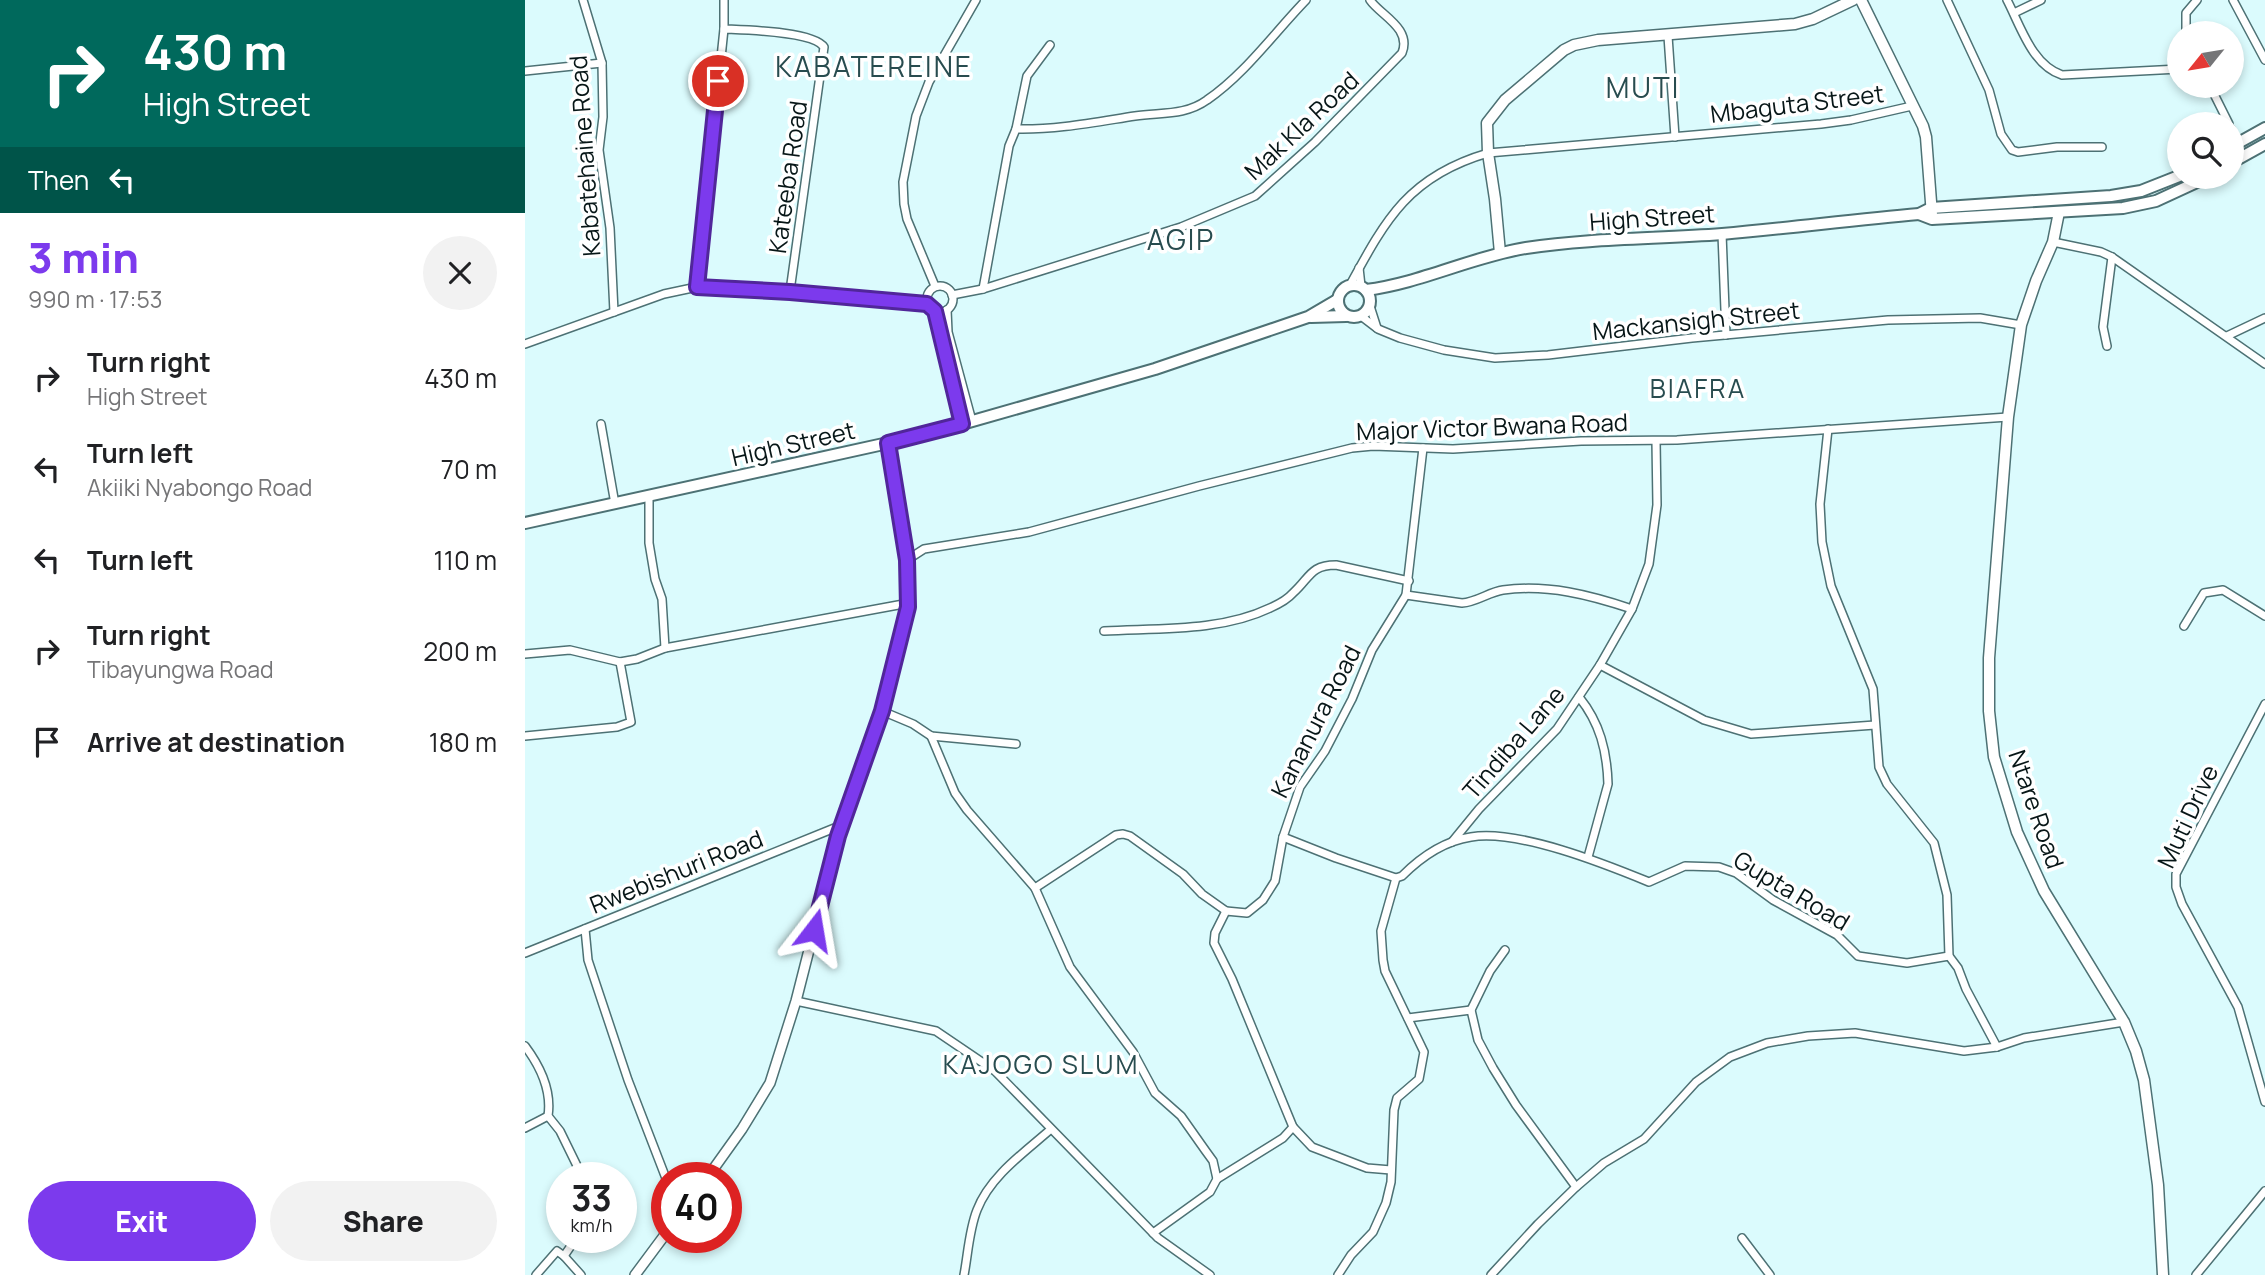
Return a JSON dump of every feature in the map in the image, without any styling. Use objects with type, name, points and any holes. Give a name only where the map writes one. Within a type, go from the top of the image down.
[{"type":"main road","points":[[1500,253],[1487,153],[1486,130],[1489,118],[1525,82],[1564,50],[1598,40],[1795,24],[1813,19],[1853,0]]},
{"type":"main road","points":[[1861,0],[1926,137],[1931,214]]},
{"type":"main road","points":[[2244,140],[2265,128]]},
{"type":"main road","points":[[2244,156],[2265,144]]},
{"type":"main road","name":"High Street","points":[[1931,214],[2111,196],[2154,187],[2167,181]]},
{"type":"main road","name":"High Street","points":[[1359,287],[1392,287],[1500,253],[1531,247],[1622,237],[1722,234],[1919,214],[2112,209],[2156,201],[2182,189]]},
{"type":"main road","points":[[2111,196],[2112,209]]},
{"type":"main road","name":"Ntare Road","points":[[2059,212],[2053,242],[2021,325],[2008,417],[1989,658],[1989,711],[1994,757],[2017,832],[2044,891],[2124,1022],[2144,1080],[2158,1185],[2163,1275]]},
{"type":"main road","points":[[1359,287],[1370,304],[1361,316],[1346,316],[1338,307],[1337,300],[1341,290],[1359,287]]},
{"type":"main road","name":"High Street","points":[[1370,304],[1392,287]]},
{"type":"main road","name":"High Street","points":[[525,523],[967,423],[1154,369],[1308,317],[1337,300]]},
{"type":"main road","name":"High Street","points":[[1308,317],[1346,316]]},
{"type":"street","name":"Kabatehaine Road","points":[[583,0],[602,63],[603,117],[599,150],[610,228],[614,312]]},
{"type":"street","points":[[697,287],[724,29],[724,0]]},
{"type":"street","points":[[935,286],[907,219],[903,181],[916,116],[929,82],[976,0]]},
{"type":"street","points":[[1016,129],[1176,113],[1197,107],[1226,86],[1306,0]]},
{"type":"street","name":"Mak Kla Road","points":[[953,295],[983,289],[1181,227],[1255,196],[1315,142],[1402,53],[1404,38],[1397,26],[1369,0]]},
{"type":"street","points":[[1947,0],[1989,90],[2001,134],[2012,150],[2018,152],[2057,147],[2102,147]]},
{"type":"street","points":[[2007,0],[2040,63],[2050,71],[2062,75],[2167,70]]},
{"type":"street","points":[[2014,13],[2042,0]]},
{"type":"street","points":[[2186,21],[2186,13],[2197,0]]},
{"type":"street","points":[[2233,0],[2265,60]]},
{"type":"street","name":"Kateeba Road","points":[[724,29],[807,38],[819,41],[824,47],[790,292]]},
{"type":"street","points":[[1668,36],[1675,137]]},
{"type":"street","points":[[983,289],[1009,146],[1016,129],[1027,76],[1051,45]]},
{"type":"street","points":[[525,71],[602,63]]},
{"type":"street","name":"Mbaguta Street","points":[[1359,287],[1359,267],[1386,222],[1414,191],[1453,167],[1487,153],[1851,120],[1912,106]]},
{"type":"street","points":[[1722,234],[1726,335]]},
{"type":"street","points":[[2053,242],[2101,252],[2112,257],[2265,363]]},
{"type":"street","points":[[2107,346],[2103,327],[2112,257]]},
{"type":"street","points":[[927,304],[927,293],[935,286],[946,287],[953,295],[947,310],[948,332],[967,423]]},
{"type":"street","points":[[526,342],[664,294],[697,287],[927,304],[935,311],[967,423]]},
{"type":"street","points":[[1370,304],[1378,329]]},
{"type":"street","points":[[935,311],[947,310]]},
{"type":"street","name":"Mackansigh Street","points":[[1361,316],[1378,329],[1444,350],[1495,358],[1919,319],[1980,318],[2021,325]]},
{"type":"street","points":[[2227,336],[2265,318]]},
{"type":"street","name":"Major Victor Bwana Road","points":[[907,560],[924,549],[992,540],[1041,529],[1352,448],[1373,446],[1453,449],[1581,441],[1656,441],[2008,417]]},
{"type":"street","points":[[601,424],[615,504]]},
{"type":"street","points":[[1828,429],[1820,504],[1822,542],[1831,586],[1873,689],[1879,767],[1887,784],[1934,843],[1947,895],[1949,957],[1958,968],[1997,1047]]},
{"type":"street","name":"Tindiba Lane","points":[[1452,842],[1479,809],[1557,729],[1600,665],[1632,608],[1649,564],[1657,505],[1656,441]]},
{"type":"street","points":[[718,1162],[770,1083],[796,1001],[842,825],[882,711],[908,603],[907,560],[888,443]]},
{"type":"street","name":"Kananura Road","points":[[1226,911],[1247,913],[1263,900],[1275,881],[1283,837],[1300,788],[1325,751],[1352,699],[1372,650],[1406,594],[1423,447]]},
{"type":"street","points":[[649,496],[649,542],[655,579],[662,599],[666,648]]},
{"type":"street","points":[[1104,631],[1204,625],[1235,620],[1284,601],[1313,570],[1324,565],[1336,565],[1409,581]]},
{"type":"street","points":[[1406,594],[1462,603],[1497,591],[1528,588],[1588,595],[1632,608]]},
{"type":"street","points":[[2184,626],[2203,593],[2223,590],[2265,616]]},
{"type":"street","points":[[525,654],[570,650],[620,662],[638,659],[666,648],[908,603]]},
{"type":"street","points":[[525,736],[617,727],[631,722],[620,662]]},
{"type":"street","points":[[1600,665],[1704,720],[1751,734],[1875,725]]},
{"type":"street","points":[[1579,697],[1592,713],[1598,726],[1606,757],[1608,783],[1588,858]]},
{"type":"street","name":"Muti Drive","points":[[2265,704],[2176,874],[2176,887],[2182,904],[2238,1007],[2265,1101]]},
{"type":"street","points":[[882,711],[913,724],[931,736],[1016,744]]},
{"type":"street","points":[[931,736],[947,777],[961,802],[1035,888],[1070,967],[1133,1052],[1155,1093],[1181,1116],[1213,1161],[1217,1179]]},
{"type":"street","name":"Rwebishuri Road","points":[[525,953],[842,825]]},
{"type":"street","points":[[1035,888],[1116,835],[1123,834],[1130,836],[1183,874],[1202,894],[1226,911],[1215,933],[1214,943],[1232,979],[1293,1126],[1312,1147],[1367,1168],[1391,1170]]},
{"type":"street","name":"Gupta Road","points":[[1396,878],[1432,851],[1452,842],[1488,835],[1519,839],[1588,858],[1649,882],[1685,866],[1719,867],[1736,873],[1773,900],[1837,935],[1858,956],[1907,963],[1949,957]]},
{"type":"street","points":[[1283,837],[1396,878],[1381,931],[1383,960],[1385,971],[1424,1052],[1419,1079],[1397,1098],[1394,1110],[1391,1182],[1386,1203],[1373,1232],[1351,1255],[1338,1275]]},
{"type":"street","points":[[585,929],[588,960],[628,1080],[660,1162]]},
{"type":"street","points":[[1505,950],[1490,971],[1471,1010],[1478,1040],[1516,1104],[1576,1187]]},
{"type":"street","points":[[796,1001],[936,1031],[946,1036],[995,1071],[1153,1233],[1210,1275]]},
{"type":"street","points":[[1408,1018],[1471,1010]]},
{"type":"street","points":[[1491,1275],[1576,1187],[1604,1164],[1644,1139],[1677,1100],[1711,1069],[1730,1057],[1767,1043],[1808,1036],[1854,1033],[1964,1051],[2124,1022]]},
{"type":"street","points":[[525,1046],[537,1063],[544,1081],[550,1103],[548,1116],[560,1131],[575,1162]]},
{"type":"street","points":[[525,1128],[548,1116]]},
{"type":"street","points":[[1153,1233],[1210,1192],[1217,1179],[1283,1138],[1293,1126]]},
{"type":"street","points":[[964,1275],[976,1212],[984,1195],[996,1180],[1051,1129]]},
{"type":"street","points":[[2196,1275],[2265,1191]]},
{"type":"street","points":[[1742,1238],[1770,1275]]},
{"type":"street","points":[[536,1275],[557,1251],[581,1275]]},
{"type":"street","points":[[635,1275],[651,1253]]},
{"type":"district","name":"KABATEREINE","points":[[874,66]]},
{"type":"district","name":"MUTI","points":[[1643,87]]},
{"type":"district","name":"AGIP","points":[[1181,239]]},
{"type":"district","name":"BIAFRA","points":[[1698,388]]},
{"type":"district","name":"KAJOGO SLUM","points":[[1041,1064]]},
{"type":"route","points":[[718,81],[697,287],[741,288],[927,304],[935,311],[962,424],[888,443],[907,560],[908,607],[882,711],[838,836],[814,930]]}]
